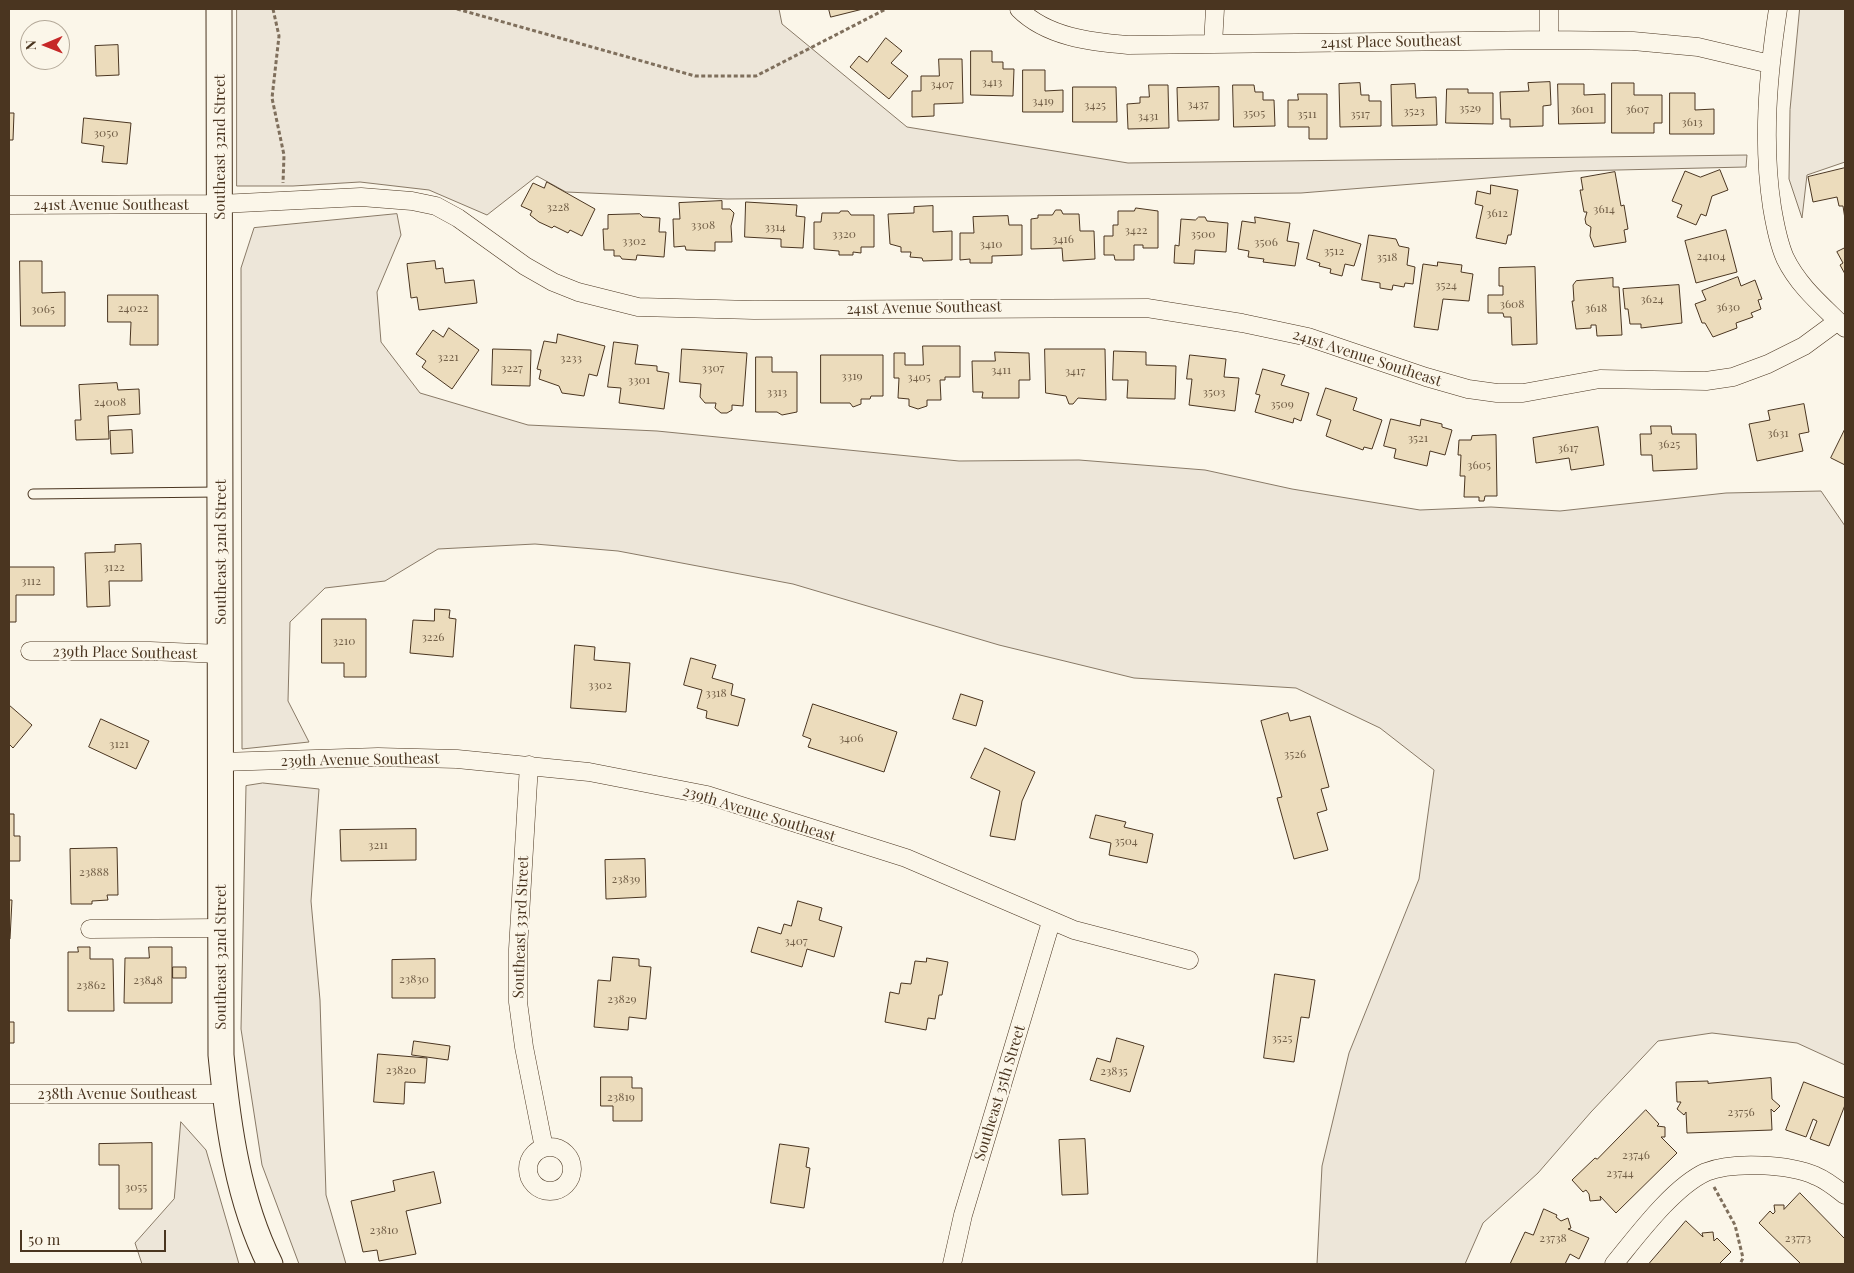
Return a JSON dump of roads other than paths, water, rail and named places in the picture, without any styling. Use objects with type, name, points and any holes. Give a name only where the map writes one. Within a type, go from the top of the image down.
[{"type":"street","name":"Southeast 32nd Street","points":[[220,9],[221,1055],[235,1157],[248,1207],[270,1264]]},
{"type":"street","name":"241st Place Southeast","points":[[1019,9],[1049,28],[1093,42],[1128,45],[1549,40],[1633,41],[1698,47],[1770,64]]},
{"type":"street","points":[[1214,44],[1215,9]]},
{"type":"street","points":[[1549,9],[1549,40]]},
{"type":"street","points":[[1778,9],[1770,64],[1767,171],[1777,235],[1785,258],[1796,276],[1817,303],[1842,324]]},
{"type":"street","name":"241st Avenue Southeast","points":[[9,205],[220,204],[362,198],[412,201],[436,206],[553,282],[578,292],[638,308],[754,310],[1146,308],[1233,321],[1308,337],[1426,377],[1468,389],[1497,393],[1523,393],[1600,379],[1698,381],[1733,376],[1768,364],[1842,324]]},
{"type":"street","name":"239th Place Southeast","points":[[30,651],[150,651],[221,654]]},
{"type":"street","name":"239th Avenue Southeast","points":[[220,762],[378,757],[457,759],[589,772],[707,795],[906,858],[1051,922],[1189,960]]},
{"type":"street","name":"Southeast 33rd Street","points":[[529,765],[518,949],[518,1002],[524,1047],[544,1148]]},
{"type":"street","name":"Southeast 35th Street","points":[[952,1264],[963,1215],[1051,922]]},
{"type":"street","points":[[90,928],[220,928]]},
{"type":"street","name":"238th Avenue Southeast","points":[[9,1094],[225,1094]]},
{"type":"street","points":[[1614,1264],[1654,1216],[1684,1187],[1706,1172],[1729,1167],[1761,1166],[1796,1169],[1816,1176],[1845,1195]]},
{"type":"lane","points":[[33,494],[221,492]]}]
